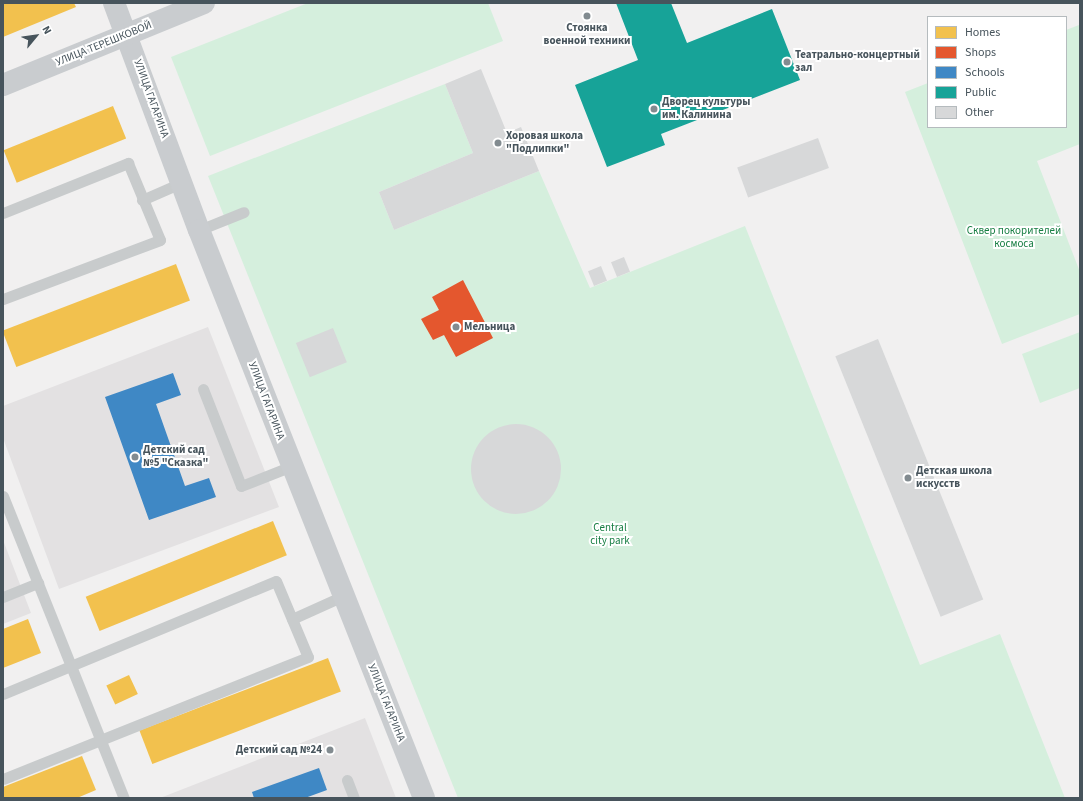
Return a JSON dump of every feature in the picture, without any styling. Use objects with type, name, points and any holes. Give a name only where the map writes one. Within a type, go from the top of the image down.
[{"type":"street","name":"УЛИЦА ГАГАРИНА","points":[[114,3],[199,230],[424,798]]},
{"type":"street","name":"УЛИЦА ТЕРЕШКОВОЙ","points":[[3,85],[204,3]]},
{"type":"lane","points":[[3,213],[128,163],[142,200],[160,240],[3,299]]},
{"type":"lane","points":[[142,200],[181,183]]},
{"type":"lane","points":[[199,230],[244,212]]},
{"type":"lane","points":[[203,389],[241,486],[292,466]]},
{"type":"lane","points":[[3,496],[124,798]]},
{"type":"lane","points":[[3,694],[276,581],[308,657],[3,779]]},
{"type":"lane","points":[[3,598],[38,583]]},
{"type":"lane","points":[[292,618],[343,596]]},
{"type":"lane","points":[[347,780],[354,798]]},
{"type":"shaded area","name":"Детский сад №5 \"Сказка\"","points":[[208,327],[279,507],[59,589],[3,438],[3,406]]},
{"type":"shaded area","points":[[3,540],[31,613],[3,624]]},
{"type":"shaded area","name":"Детский сад №24","points":[[365,718],[396,798],[160,798]]},
{"type":"green space","points":[[308,3],[488,3],[503,41],[210,156],[171,57]]},
{"type":"green space","name":"Сквер покорителей космоса","points":[[1079,25],[1080,144],[1037,161],[1080,272],[1080,314],[1002,344],[905,92],[927,83],[927,128],[1067,128],[1067,30]]},
{"type":"green space","name":"Central city park","points":[[445,84],[473,153],[379,192],[394,230],[539,171],[590,288],[745,226],[920,665],[1000,634],[1065,798],[458,798],[208,176]]},
{"type":"green space","points":[[1080,332],[1080,388],[1040,403],[1022,354]]},
{"type":"building: Homes","points":[[3,3],[74,3],[76,7],[3,37]]},
{"type":"building: Homes","points":[[113,106],[126,138],[17,183],[4,150]]},
{"type":"building: Homes","points":[[176,264],[190,300],[16,367],[3,330]]},
{"type":"building: Homes","points":[[273,521],[287,555],[100,631],[86,597]]},
{"type":"building: Homes","points":[[28,619],[41,653],[3,668],[3,629]]},
{"type":"building: Homes","points":[[328,658],[341,692],[152,764],[139,730]]},
{"type":"building: Homes","points":[[129,675],[138,694],[115,705],[106,686]]},
{"type":"building: Homes","points":[[82,756],[96,790],[77,798],[3,798],[3,787]]},
{"type":"building: Shops","name":"Мельница","points":[[463,280],[493,338],[456,357],[444,335],[433,340],[421,319],[439,310],[432,297]]},
{"type":"building: Schools","points":[[173,373],[181,395],[156,404],[185,486],[209,478],[216,497],[149,520],[105,397]]},
{"type":"building: Schools","points":[[319,768],[327,790],[305,798],[254,798],[252,792]]},
{"type":"building: Public","name":"Дворец культуры им. Калинина","points":[[616,3],[671,3],[687,43],[772,9],[800,80],[661,134],[665,145],[607,167],[575,85],[638,60]]},
{"type":"building: Other","name":"Хоровая школа \"Подлипки\"","points":[[481,69],[507,133],[521,127],[539,171],[394,230],[379,192],[473,153],[445,84]]},
{"type":"building: Other","points":[[818,138],[829,168],[748,197],[737,167]]},
{"type":"building: Other","points":[[624,257],[630,272],[617,277],[611,262]]},
{"type":"building: Other","points":[[601,266],[607,281],[594,286],[588,271]]},
{"type":"building: Other","points":[[333,328],[347,362],[310,377],[296,343]]},
{"type":"building: Other","name":"Детская школа искусств","points":[[878,339],[983,600],[941,617],[835,356]]},
{"type":"building: Other","points":[[516,424],[533,428],[548,437],[557,452],[561,469],[557,486],[548,501],[533,510],[516,514],[499,510],[484,501],[475,486],[471,469],[475,452],[484,437],[499,428]]},
{"type":"place","name":"Стоянка военной техники","points":[[587,16]]},
{"type":"place","name":"Театрально-концертный зал","points":[[787,62]]},
{"type":"place","name":"Дворец культуры им. Калинина","points":[[654,109]]},
{"type":"place","name":"Хоровая школа \"Подлипки\"","points":[[498,143]]},
{"type":"place","name":"Мельница","points":[[456,327]]},
{"type":"place","name":"Детский сад №5 \"Сказка\"","points":[[135,457]]},
{"type":"place","name":"Детская школа искусств","points":[[908,478]]},
{"type":"place","name":"Детский сад №24","points":[[330,750]]}]
